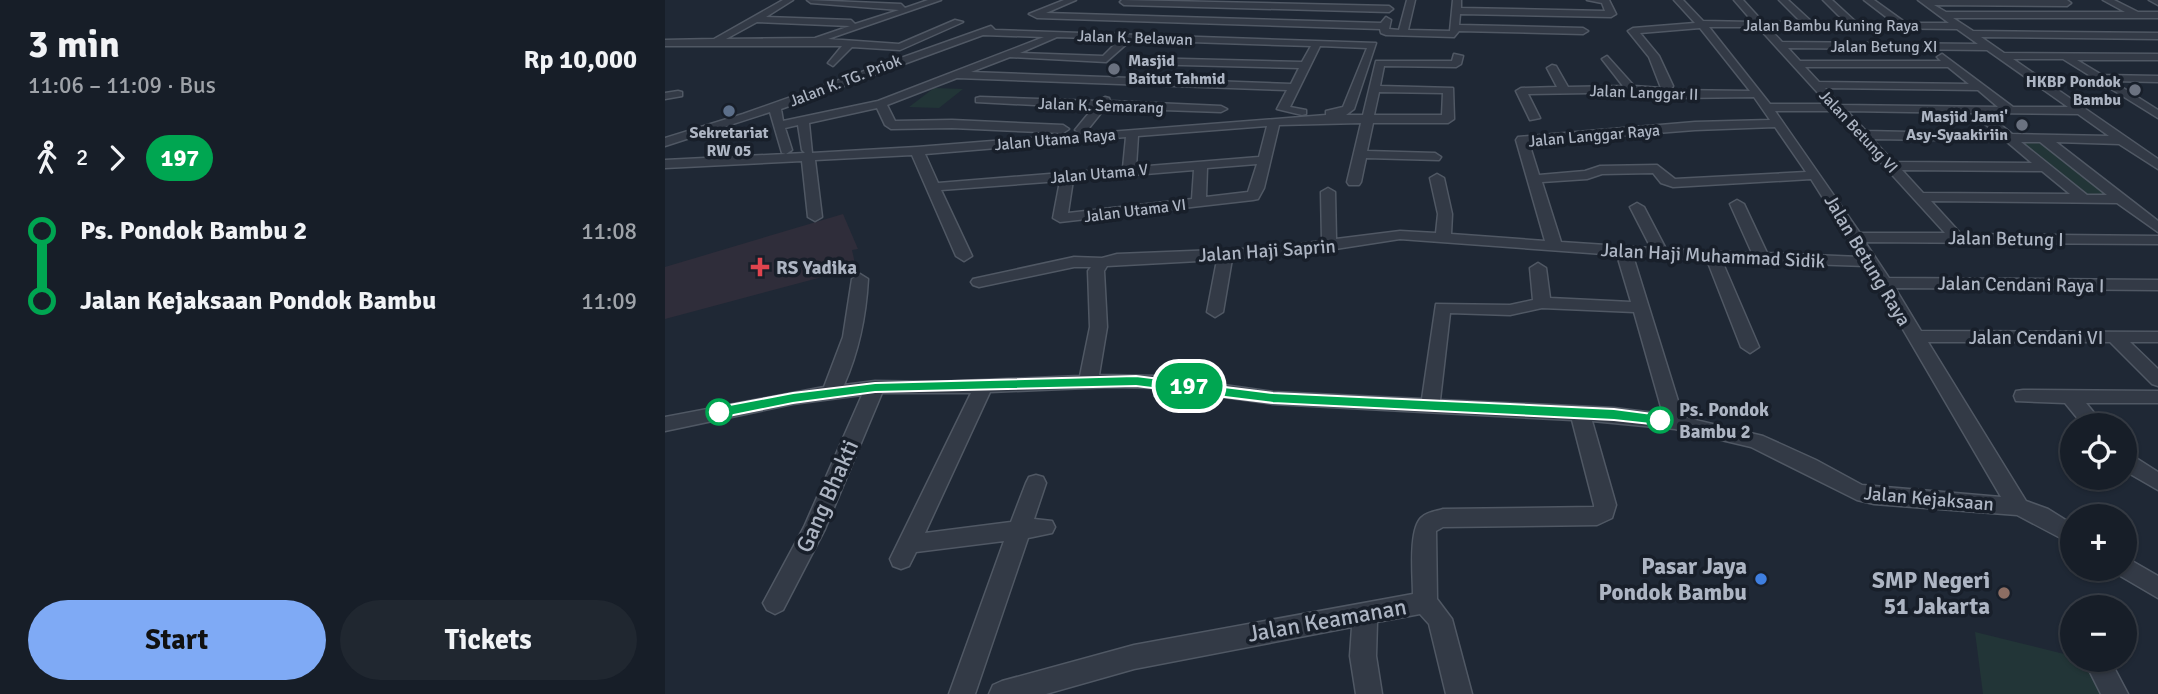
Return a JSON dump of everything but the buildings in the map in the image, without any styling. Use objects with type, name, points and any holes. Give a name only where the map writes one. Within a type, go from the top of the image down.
[{"type":"street","points":[[715,41],[789,0]]},
{"type":"street","points":[[811,0],[911,8]]},
{"type":"street","points":[[812,41],[937,0]]},
{"type":"street","points":[[1072,0],[1035,15],[1257,22],[1384,29],[1403,33],[1583,31]]},
{"type":"street","points":[[1403,33],[1411,0]]},
{"type":"street","points":[[1454,31],[1457,0]]},
{"type":"street","points":[[1456,11],[1611,14],[1605,1],[1591,0]]},
{"type":"street","name":"Jalan Betung Raya","points":[[1678,0],[1703,24],[1815,175],[2018,507]]},
{"type":"street","name":"Jalan Betung VI","points":[[1738,0],[1957,238]]},
{"type":"street","points":[[1783,0],[1809,24]]},
{"type":"street","points":[[1827,0],[1853,24]]},
{"type":"street","points":[[1868,0],[1903,25]]},
{"type":"street","points":[[2107,0],[2138,15]]},
{"type":"street","points":[[2153,0],[2158,2]]},
{"type":"street","points":[[1086,17],[1127,1],[1391,4],[1384,29]]},
{"type":"street","points":[[1923,1],[2065,1],[2131,36]]},
{"type":"street","points":[[1923,1],[2158,166]]},
{"type":"street","points":[[1257,22],[1269,3]]},
{"type":"street","points":[[1567,14],[1594,40]]},
{"type":"street","points":[[1798,14],[1889,16]]},
{"type":"street","points":[[1943,15],[2158,15]]},
{"type":"street","points":[[757,19],[862,24]]},
{"type":"street","points":[[665,43],[812,41],[904,47],[958,22]]},
{"type":"street","name":"Jalan K. TG. Priok","points":[[665,144],[1007,23]]},
{"type":"street","name":"Jalan Bambu Kuning Raya","points":[[1665,91],[1668,86],[1654,56],[1633,31],[1703,24],[1959,26]]},
{"type":"street","name":"Jalan K. Belawan","points":[[982,32],[1373,45],[1346,111],[1284,111],[1295,88]]},
{"type":"street","points":[[1970,34],[2158,36]]},
{"type":"street","points":[[778,126],[881,104],[1058,35]]},
{"type":"street","points":[[2104,36],[2144,57]]},
{"type":"street","points":[[1084,79],[1128,37]]},
{"type":"street","points":[[1081,130],[1122,81],[1164,38]]},
{"type":"street","points":[[957,75],[1295,88],[1317,43]]},
{"type":"street","points":[[833,64],[848,45]]},
{"type":"street","name":"Jalan Betung XI","points":[[1780,45],[1988,47]]},
{"type":"street","points":[[1927,46],[2011,111]]},
{"type":"street","points":[[1003,56],[1105,59]]},
{"type":"street","points":[[1354,181],[1380,63],[1456,64],[1458,56]]},
{"type":"street","points":[[2001,56],[2158,57]]},
{"type":"street","points":[[2065,57],[2158,114]]},
{"type":"street","points":[[1607,59],[1631,89]]},
{"type":"street","points":[[1142,61],[1306,65]]},
{"type":"street","points":[[1798,64],[1951,64]]},
{"type":"street","points":[[1552,68],[1564,90]]},
{"type":"street","points":[[951,124],[1010,76]]},
{"type":"street","points":[[2100,78],[2158,79]]},
{"type":"street","points":[[2132,79],[2149,89]]},
{"type":"street","points":[[1213,121],[1235,85]]},
{"type":"street","points":[[1817,85],[1980,87]]},
{"type":"street","name":"Jalan Utama Raya","points":[[665,164],[808,154],[918,151],[1274,121],[1448,119],[1450,92],[1447,90],[1375,89]]},
{"type":"street","name":"Jalan Langgar II","points":[[1534,118],[1521,91],[1631,89],[1684,95],[1757,94]]},
{"type":"street","points":[[665,96],[678,94]]},
{"type":"street","name":"Jalan K. Semarang","points":[[980,100],[1221,109]]},
{"type":"street","points":[[881,104],[892,129],[951,124],[1100,130]]},
{"type":"street","points":[[775,107],[786,150]]},
{"type":"street","points":[[1767,107],[2080,111]]},
{"type":"street","points":[[1975,110],[2084,199]]},
{"type":"street","points":[[1263,160],[1274,121]]},
{"type":"street","points":[[803,122],[815,217]]},
{"type":"street","name":"Jalan Langgar Raya","points":[[1555,247],[1535,178],[1521,143],[1524,139],[1779,123]]},
{"type":"street","points":[[1129,171],[1132,133]]},
{"type":"street","points":[[1863,135],[2122,140]]},
{"type":"street","points":[[2044,139],[2158,228]]},
{"type":"street","points":[[918,151],[964,256]]},
{"type":"street","points":[[2141,153],[2158,154]]},
{"type":"street","points":[[1360,154],[1435,157]]},
{"type":"street","name":"Jalan Utama V","points":[[935,187],[1263,160]]},
{"type":"street","name":"Jalan Utama VI","points":[[1066,176],[1060,218],[1252,196],[1257,188],[1263,160]]},
{"type":"street","points":[[1199,202],[1201,165]]},
{"type":"street","points":[[1891,166],[2046,167]]},
{"type":"street","points":[[1535,178],[1587,175],[1600,170],[1657,169],[1667,180],[1677,183],[1815,175]]},
{"type":"street","points":[[1437,178],[1445,214],[1443,238]]},
{"type":"street","points":[[1328,192],[1329,246]]},
{"type":"street","points":[[1920,197],[2121,199]]},
{"type":"street","points":[[1737,204],[1762,258]]},
{"type":"street","points":[[1637,207],[1661,254]]},
{"type":"street","name":"Jalan Haji Saprin","points":[[979,282],[1075,262],[1102,263],[1117,259],[1224,255],[1329,246],[1401,235],[1555,247]]},
{"type":"street","name":"Jalan Betung I","points":[[1854,237],[2158,240]]},
{"type":"street","name":"Jalan Haji Muhammad Sidik","points":[[1555,247],[1713,257],[1870,262]]},
{"type":"street","points":[[1624,252],[1675,422]]},
{"type":"street","points":[[1215,312],[1224,255]]},
{"type":"street","points":[[1713,257],[1750,346]]},
{"type":"street","points":[[1088,382],[1099,344],[1101,310],[1095,271],[1102,263]]},
{"type":"street","points":[[1538,268],[1542,303]]},
{"type":"street","points":[[831,392],[843,368],[857,312],[860,279]]},
{"type":"street","name":"Jalan Cendani Raya I","points":[[1883,283],[2158,285]]},
{"type":"street","points":[[1430,407],[1442,307],[1510,310],[1542,303],[1641,307]]},
{"type":"street","name":"Jalan Cendani VI","points":[[1915,336],[2158,337]]},
{"type":"street","points":[[2115,337],[2158,380]]},
{"type":"street","name":"Jalan Kejaksaan","points":[[665,424],[831,392],[875,387],[983,387],[1088,382],[1159,383],[1262,397],[1580,413],[1675,422],[1756,441],[1809,465],[1857,492],[1874,496],[2018,507],[2040,515],[2060,528]]},
{"type":"street","name":"Gang Bhakti","points":[[775,603],[814,529],[875,387]]},
{"type":"street","points":[[983,387],[904,552],[1044,527]]},
{"type":"street","points":[[2023,396],[2158,397]]},
{"type":"street","points":[[2070,397],[2084,413]]},
{"type":"street","name":"Jalan Keamanan","points":[[1002,694],[1134,657],[1425,603],[1425,529],[1430,522],[1443,518],[1597,516],[1604,512],[1605,505],[1580,413]]},
{"type":"street","points":[[2137,466],[2156,478]]},
{"type":"street","points":[[962,694],[1017,530],[1036,483]]},
{"type":"street","points":[[2137,575],[2158,588]]},
{"type":"street","points":[[1425,603],[1440,620],[1459,694]]},
{"type":"street","points":[[1366,612],[1363,656],[1369,694]]},
{"type":"street","points":[[2103,672],[2115,694]]},
{"type":"shaded area","points":[[934,88],[963,89],[939,108],[909,107]]},
{"type":"shaded area","points":[[2015,141],[2046,141],[2117,197],[2085,198]]},
{"type":"shaded area","name":"RS Yadika","points":[[843,214],[858,249],[852,250],[856,268],[665,319],[665,267]]},
{"type":"shaded area","points":[[1975,632],[2060,653],[2060,672],[2104,672],[2112,694],[1983,694]]},
{"type":"bus line","name":"197","points":[[719,412],[821,393],[875,387],[936,388],[1136,381],[1273,398],[1614,415],[1660,420]]},
{"type":"place","name":"Masjid Baitut Tahmid","points":[[1114,69]]},
{"type":"place","name":"HKBP Pondok Bambu","points":[[2135,90]]},
{"type":"place","name":"Sekretariat RW 05","points":[[729,111]]},
{"type":"place","name":"Masjid Jami' Asy-Syaakiriin","points":[[2022,125]]},
{"type":"place","name":"RS Yadika","points":[[760,267]]},
{"type":"place","name":"Ps. Pondok Bambu 2","points":[[1660,420]]},
{"type":"place","name":"Pasar Jaya Pondok Bambu","points":[[1761,579]]},
{"type":"place","name":"SMP Negeri 51 Jakarta","points":[[2004,593]]}]
